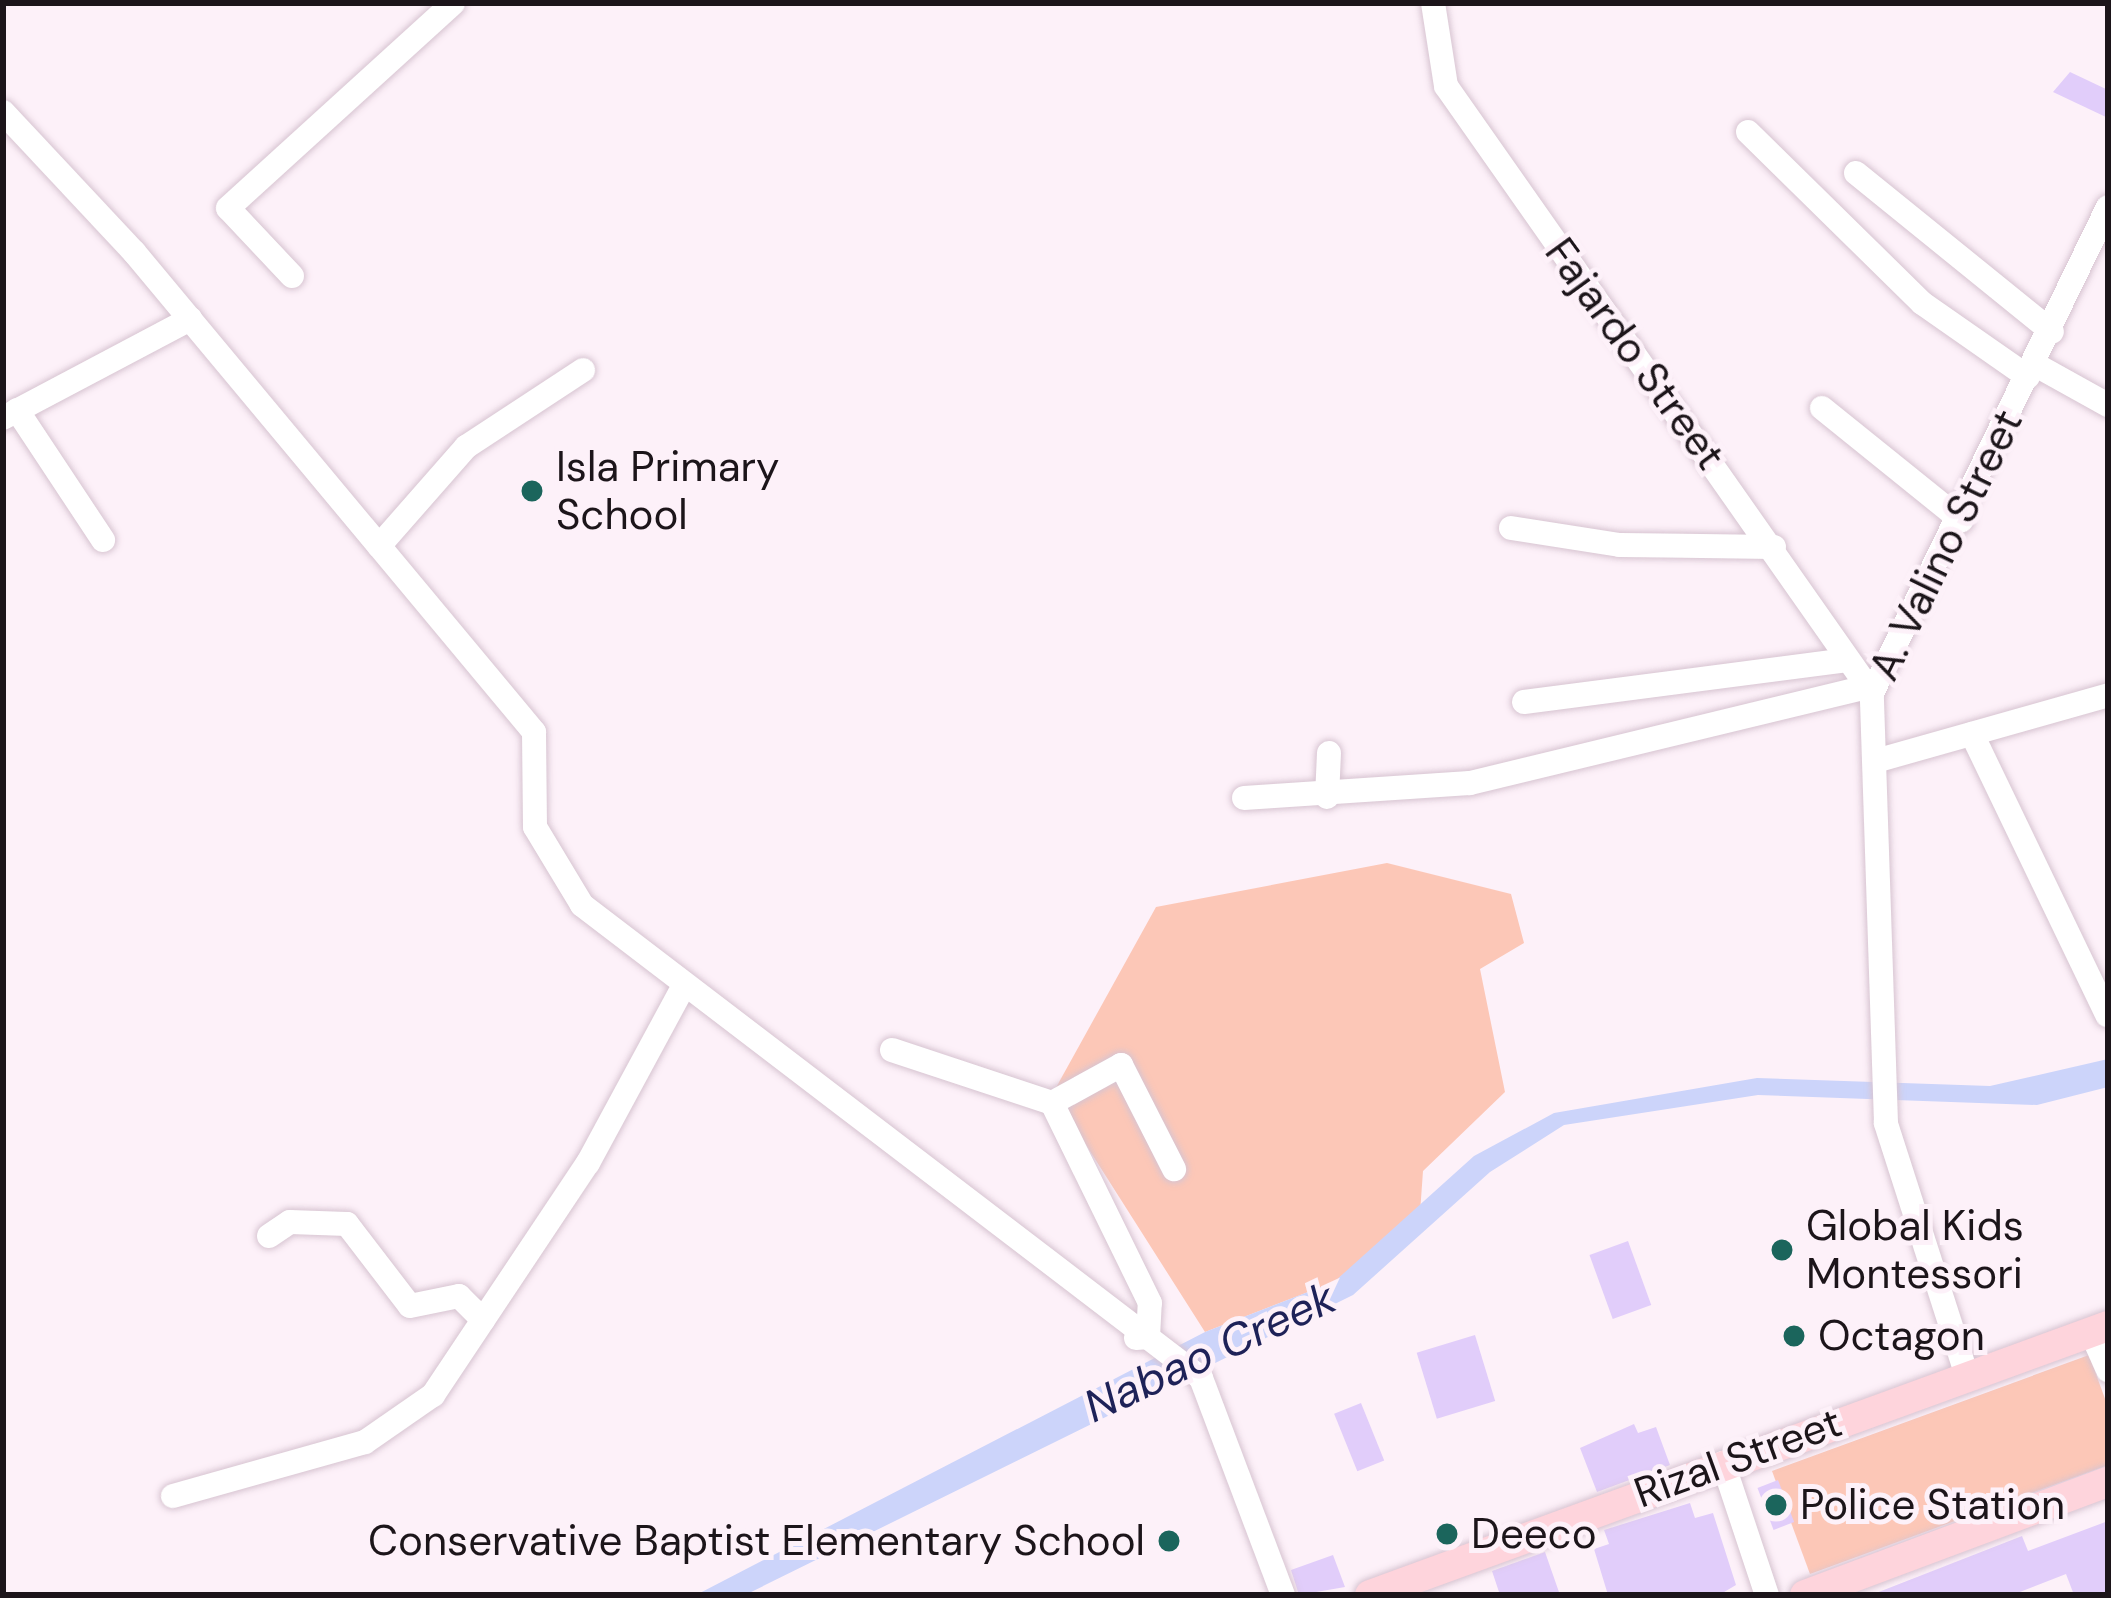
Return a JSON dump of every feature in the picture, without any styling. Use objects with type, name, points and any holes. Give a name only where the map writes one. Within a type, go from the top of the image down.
[{"type":"main road","name":"Rizal Street","points":[[1370,1595],[2100,1329]]},
{"type":"main road","points":[[1804,1595],[2108,1482]]},
{"type":"street","points":[[292,276],[228,208],[453,3]]},
{"type":"street","name":"Fajardo Street","points":[[1433,3],[1446,86],[1774,547],[1869,690]]},
{"type":"street","points":[[3,112],[190,319],[533,732],[535,827],[582,905],[682,989],[1201,1378],[1282,1595]]},
{"type":"street","points":[[1748,132],[1922,303],[2032,371],[2108,405]]},
{"type":"street","points":[[1856,173],[2052,332]]},
{"type":"street","name":"A. Valino Street","points":[[1966,1376],[1886,1123],[1880,1047],[1879,760],[1869,690],[1960,520],[2108,207]]},
{"type":"street","points":[[103,540],[10,414],[190,319]]},
{"type":"street","points":[[379,545],[466,446],[583,370]]},
{"type":"street","points":[[1822,408],[1960,520]]},
{"type":"street","points":[[1511,528],[1620,545],[1774,547]]},
{"type":"street","points":[[1524,702],[1847,660]]},
{"type":"street","points":[[1244,798],[1470,783],[1869,690]]},
{"type":"street","points":[[1879,760],[2108,695]]},
{"type":"street","points":[[1972,734],[2107,1016]]},
{"type":"street","points":[[1328,796],[1329,753]]},
{"type":"street","points":[[173,1496],[364,1442],[433,1395],[588,1163],[682,989]]},
{"type":"street","points":[[892,1050],[1052,1103],[1150,1303],[1156,1343]]},
{"type":"street","points":[[1052,1103],[1121,1065],[1174,1169]]},
{"type":"street","points":[[268,1237],[290,1222],[347,1224],[410,1306],[459,1295],[483,1320]]},
{"type":"street","points":[[979,1227],[1125,1338],[1156,1343]]},
{"type":"street","points":[[2100,1329],[2108,1370]]},
{"type":"street","points":[[1723,1463],[1767,1595]]},
{"type":"shaded area","points":[[1387,863],[1511,894],[1524,943],[1480,969],[1505,1092],[1423,1171],[1420,1213],[1334,1282],[1205,1332],[1053,1093],[1156,907]]},
{"type":"shaded area","points":[[2089,1355],[2108,1407],[2108,1465],[1810,1574],[1772,1471]]},
{"type":"water","name":"Nabao Creek","points":[[2108,1059],[2108,1087],[2037,1105],[1758,1095],[1564,1125],[1490,1172],[1353,1295],[745,1595],[696,1595],[1205,1332],[1334,1282],[1474,1156],[1554,1113],[1757,1078],[1990,1086]]},
{"type":"building","points":[[2070,72],[2108,90],[2108,118],[2053,92]]},
{"type":"building","points":[[1628,1241],[1651,1305],[1613,1319],[1589,1255]]},
{"type":"building","points":[[1475,1335],[1495,1401],[1437,1419],[1417,1353]]},
{"type":"building","points":[[1361,1403],[1384,1460],[1357,1471],[1334,1414]]},
{"type":"building","points":[[1634,1424],[1638,1433],[1656,1427],[1670,1465],[1597,1492],[1580,1448]]},
{"type":"building","name":"Police Station","points":[[1778,1480],[1794,1522],[1774,1530],[1757,1488]]},
{"type":"building","points":[[1690,1503],[1695,1518],[1713,1513],[1736,1585],[1719,1595],[1608,1595],[1594,1549],[1609,1544],[1604,1530]]},
{"type":"building","points":[[2108,1521],[2108,1595],[2074,1595],[2066,1574],[2012,1595],[1871,1595],[2022,1536],[2028,1551]]},
{"type":"building","points":[[1545,1552],[1560,1595],[1500,1595],[1492,1571]]},
{"type":"building","points":[[1333,1555],[1345,1587],[1299,1595],[1291,1570]]},
{"type":"place","name":"Isla Primary School","points":[[532,491]]},
{"type":"place","name":"Global Kids Montessori","points":[[1782,1250]]},
{"type":"place","name":"Octagon","points":[[1794,1336]]},
{"type":"place","name":"Police Station","points":[[1776,1505]]},
{"type":"place","name":"Deeco","points":[[1447,1534]]},
{"type":"place","name":"Conservative Baptist Elementary School","points":[[1169,1541]]}]
